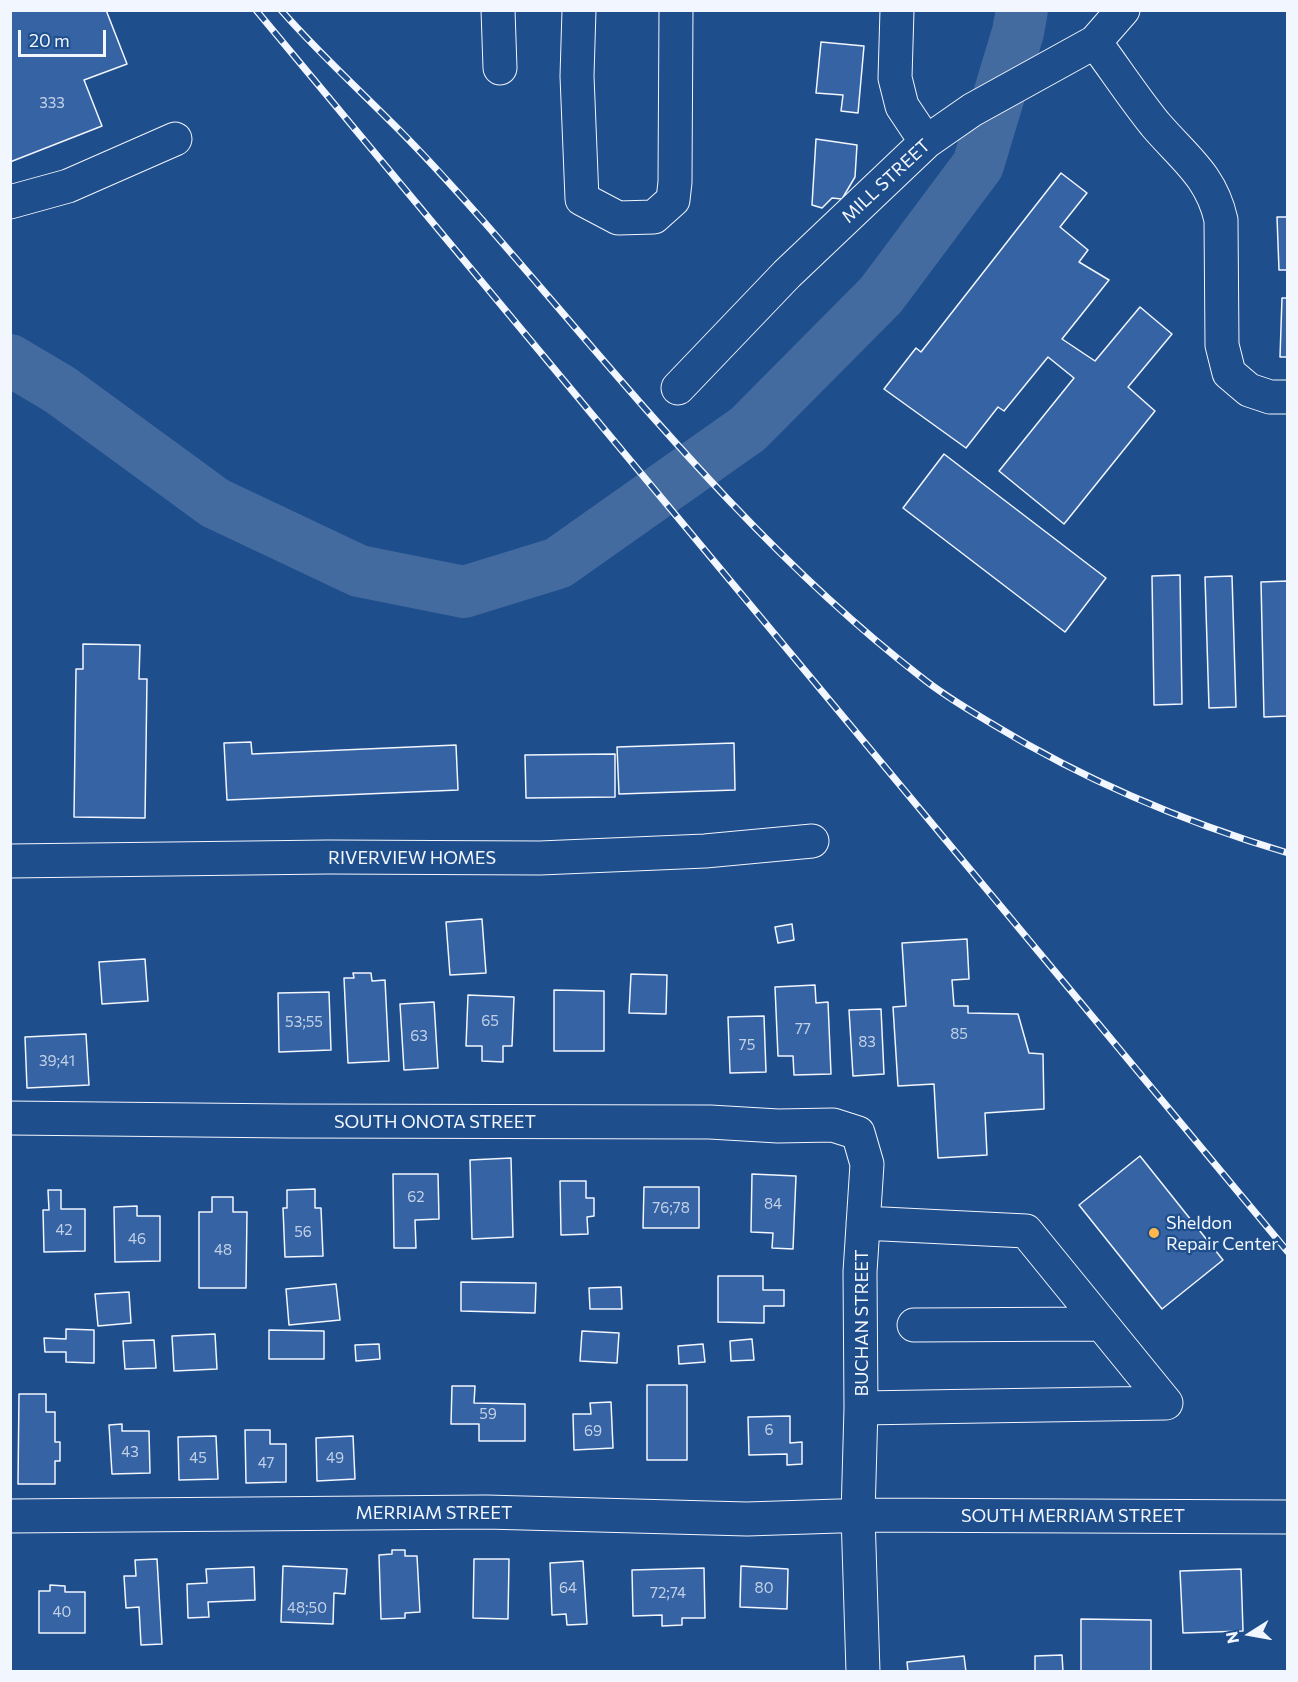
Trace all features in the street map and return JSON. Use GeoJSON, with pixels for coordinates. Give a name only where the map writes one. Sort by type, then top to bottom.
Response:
{"type":"FeatureCollection","features":[{"type":"Feature","properties":{"kind":"street"},"geometry":{"type":"LineString","coordinates":[[498,10],[500,68]]}},
{"type":"Feature","properties":{"kind":"street"},"geometry":{"type":"LineString","coordinates":[[579,10],[577,76],[582,199],[618,218],[654,217],[673,200],[676,10]]}},
{"type":"Feature","properties":{"kind":"street"},"geometry":{"type":"LineString","coordinates":[[897,10],[895,78],[902,106],[926,142]]}},
{"type":"Feature","properties":{"kind":"street","name":"MILL STREET"},"geometry":{"type":"LineString","coordinates":[[678,388],[787,274],[926,142],[972,110],[1095,42],[1123,10]]}},
{"type":"Feature","properties":{"kind":"street"},"geometry":{"type":"LineString","coordinates":[[1095,42],[1155,124],[1198,169],[1217,200],[1221,220],[1222,345],[1229,374],[1249,390],[1270,398],[1287,397]]}},
{"type":"Feature","properties":{"kind":"street"},"geometry":{"type":"LineString","coordinates":[[10,202],[68,186],[175,139]]}},
{"type":"Feature","properties":{"kind":"street","name":"RIVERVIEW HOMES"},"geometry":{"type":"LineString","coordinates":[[10,861],[328,857],[540,858],[705,851],[812,841]]}},
{"type":"Feature","properties":{"kind":"street","name":"SOUTH ONOTA STREET"},"geometry":{"type":"LineString","coordinates":[[10,1118],[289,1122],[710,1122],[778,1126],[833,1125],[858,1133]]}},
{"type":"Feature","properties":{"kind":"street","name":"BUCHAN STREET"},"geometry":{"type":"LineString","coordinates":[[858,1133],[867,1164],[860,1272],[861,1408],[858,1515],[863,1671]]}},
{"type":"Feature","properties":{"kind":"street"},"geometry":{"type":"LineString","coordinates":[[861,1408],[1166,1404],[1026,1231],[863,1223]]}},
{"type":"Feature","properties":{"kind":"street"},"geometry":{"type":"LineString","coordinates":[[914,1325],[1101,1324]]}},
{"type":"Feature","properties":{"kind":"street","name":"MERRIAM STREET"},"geometry":{"type":"LineString","coordinates":[[10,1516],[486,1512],[747,1519],[858,1515]]}},
{"type":"Feature","properties":{"kind":"street","name":"SOUTH MERRIAM STREET"},"geometry":{"type":"LineString","coordinates":[[858,1515],[1287,1517]]}},
{"type":"Feature","properties":{"kind":"building"},"geometry":{"type":"Polygon","coordinates":[[[10,10],[106,10],[127,64],[84,80],[102,126],[10,162],[10,10]]]}},
{"type":"Feature","properties":{"kind":"building"},"geometry":{"type":"Polygon","coordinates":[[[821,42],[864,46],[858,113],[841,111],[843,95],[816,93],[821,42]]]}},
{"type":"Feature","properties":{"kind":"building"},"geometry":{"type":"Polygon","coordinates":[[[816,139],[857,145],[855,177],[842,199],[832,198],[822,208],[812,205],[816,139]]]}},
{"type":"Feature","properties":{"kind":"building"},"geometry":{"type":"Polygon","coordinates":[[[1061,173],[1087,193],[1060,227],[1088,250],[1079,262],[1109,280],[1062,339],[1095,361],[1140,307],[1172,334],[1128,387],[1155,411],[1064,524],[999,471],[1074,378],[1048,357],[1004,411],[998,407],[966,448],[884,389],[916,348],[921,352],[1061,173]]]}},
{"type":"Feature","properties":{"kind":"building"},"geometry":{"type":"Polygon","coordinates":[[[1277,217],[1288,217],[1288,270],[1279,270],[1277,217]]]}},
{"type":"Feature","properties":{"kind":"building"},"geometry":{"type":"Polygon","coordinates":[[[1282,298],[1288,298],[1288,357],[1280,357],[1282,298]]]}},
{"type":"Feature","properties":{"kind":"building"},"geometry":{"type":"Polygon","coordinates":[[[944,454],[1106,578],[1065,632],[903,508],[944,454]]]}},
{"type":"Feature","properties":{"kind":"building"},"geometry":{"type":"Polygon","coordinates":[[[1180,575],[1182,704],[1154,705],[1152,576],[1180,575]]]}},
{"type":"Feature","properties":{"kind":"building"},"geometry":{"type":"Polygon","coordinates":[[[1232,576],[1236,707],[1209,708],[1205,577],[1232,576]]]}},
{"type":"Feature","properties":{"kind":"building"},"geometry":{"type":"Polygon","coordinates":[[[1288,581],[1288,716],[1264,717],[1261,582],[1288,581]]]}},
{"type":"Feature","properties":{"kind":"building"},"geometry":{"type":"Polygon","coordinates":[[[83,644],[140,645],[139,679],[147,679],[145,818],[74,817],[76,669],[83,669],[83,644]]]}},
{"type":"Feature","properties":{"kind":"building"},"geometry":{"type":"Polygon","coordinates":[[[251,742],[252,754],[456,745],[458,790],[227,800],[224,743],[251,742]]]}},
{"type":"Feature","properties":{"kind":"building"},"geometry":{"type":"Polygon","coordinates":[[[734,743],[735,790],[619,794],[617,747],[734,743]]]}},
{"type":"Feature","properties":{"kind":"building"},"geometry":{"type":"Polygon","coordinates":[[[615,754],[615,797],[526,798],[525,755],[615,754]]]}},
{"type":"Feature","properties":{"kind":"building"},"geometry":{"type":"Polygon","coordinates":[[[482,919],[486,973],[450,975],[446,922],[482,919]]]}},
{"type":"Feature","properties":{"kind":"building"},"geometry":{"type":"Polygon","coordinates":[[[792,924],[794,940],[778,943],[775,927],[792,924]]]}},
{"type":"Feature","properties":{"kind":"building"},"geometry":{"type":"Polygon","coordinates":[[[967,939],[969,979],[952,980],[954,1006],[968,1006],[968,1013],[1018,1014],[1029,1053],[1043,1054],[1044,1109],[985,1113],[987,1155],[938,1158],[934,1084],[898,1086],[893,1007],[906,1006],[902,943],[967,939]]]}},
{"type":"Feature","properties":{"kind":"building"},"geometry":{"type":"Polygon","coordinates":[[[145,959],[148,1001],[102,1004],[99,962],[145,959]]]}},
{"type":"Feature","properties":{"kind":"building"},"geometry":{"type":"Polygon","coordinates":[[[353,973],[371,973],[372,981],[385,980],[389,1061],[348,1063],[344,978],[354,978],[353,973]]]}},
{"type":"Feature","properties":{"kind":"building"},"geometry":{"type":"Polygon","coordinates":[[[631,974],[667,975],[666,1014],[629,1013],[631,974]]]}},
{"type":"Feature","properties":{"kind":"building"},"geometry":{"type":"Polygon","coordinates":[[[815,985],[816,1003],[828,1002],[831,1074],[794,1075],[793,1056],[778,1056],[775,987],[815,985]]]}},
{"type":"Feature","properties":{"kind":"building"},"geometry":{"type":"Polygon","coordinates":[[[554,990],[604,991],[604,1051],[554,1051],[554,990]]]}},
{"type":"Feature","properties":{"kind":"building"},"geometry":{"type":"Polygon","coordinates":[[[329,992],[331,1050],[279,1052],[278,993],[329,992]]]}},
{"type":"Feature","properties":{"kind":"building"},"geometry":{"type":"Polygon","coordinates":[[[468,995],[514,997],[512,1046],[503,1046],[503,1062],[482,1061],[482,1046],[466,1046],[468,995]]]}},
{"type":"Feature","properties":{"kind":"building"},"geometry":{"type":"Polygon","coordinates":[[[434,1002],[438,1068],[404,1070],[400,1004],[434,1002]]]}},
{"type":"Feature","properties":{"kind":"building"},"geometry":{"type":"Polygon","coordinates":[[[881,1009],[884,1074],[853,1076],[849,1010],[881,1009]]]}},
{"type":"Feature","properties":{"kind":"building"},"geometry":{"type":"Polygon","coordinates":[[[764,1016],[766,1072],[730,1073],[728,1017],[764,1016]]]}},
{"type":"Feature","properties":{"kind":"building"},"geometry":{"type":"Polygon","coordinates":[[[86,1034],[89,1085],[27,1088],[25,1037],[86,1034]]]}},
{"type":"Feature","properties":{"kind":"building"},"geometry":{"type":"Polygon","coordinates":[[[1140,1156],[1223,1260],[1162,1309],[1079,1205],[1140,1156]]]}},
{"type":"Feature","properties":{"kind":"building"},"geometry":{"type":"Polygon","coordinates":[[[511,1158],[513,1237],[472,1239],[470,1160],[511,1158]]]}},
{"type":"Feature","properties":{"kind":"building"},"geometry":{"type":"Polygon","coordinates":[[[393,1174],[438,1174],[439,1219],[415,1220],[416,1248],[394,1248],[393,1174]]]}},
{"type":"Feature","properties":{"kind":"building"},"geometry":{"type":"Polygon","coordinates":[[[752,1174],[796,1176],[793,1249],[772,1248],[773,1233],[751,1232],[752,1174]]]}},
{"type":"Feature","properties":{"kind":"building"},"geometry":{"type":"Polygon","coordinates":[[[560,1181],[586,1181],[586,1198],[594,1198],[594,1216],[587,1217],[588,1234],[561,1235],[560,1181]]]}},
{"type":"Feature","properties":{"kind":"building"},"geometry":{"type":"Polygon","coordinates":[[[644,1187],[699,1187],[699,1228],[643,1228],[644,1187]]]}},
{"type":"Feature","properties":{"kind":"building"},"geometry":{"type":"Polygon","coordinates":[[[315,1189],[315,1208],[321,1208],[323,1256],[285,1257],[283,1208],[287,1208],[287,1190],[315,1189]]]}},
{"type":"Feature","properties":{"kind":"building"},"geometry":{"type":"Polygon","coordinates":[[[48,1190],[61,1190],[61,1209],[85,1209],[85,1251],[44,1252],[43,1210],[49,1210],[48,1190]]]}},
{"type":"Feature","properties":{"kind":"building"},"geometry":{"type":"Polygon","coordinates":[[[212,1197],[233,1197],[233,1212],[247,1212],[246,1288],[199,1288],[199,1212],[212,1212],[212,1197]]]}},
{"type":"Feature","properties":{"kind":"building"},"geometry":{"type":"Polygon","coordinates":[[[137,1206],[137,1216],[160,1216],[160,1261],[115,1262],[114,1207],[137,1206]]]}},
{"type":"Feature","properties":{"kind":"building"},"geometry":{"type":"Polygon","coordinates":[[[718,1276],[763,1276],[763,1290],[784,1290],[784,1306],[764,1306],[764,1323],[718,1322],[718,1276]]]}},
{"type":"Feature","properties":{"kind":"building"},"geometry":{"type":"Polygon","coordinates":[[[461,1282],[536,1283],[535,1313],[461,1311],[461,1282]]]}},
{"type":"Feature","properties":{"kind":"building"},"geometry":{"type":"Polygon","coordinates":[[[336,1284],[340,1320],[289,1325],[286,1289],[336,1284]]]}},
{"type":"Feature","properties":{"kind":"building"},"geometry":{"type":"Polygon","coordinates":[[[621,1287],[622,1309],[590,1309],[589,1288],[621,1287]]]}},
{"type":"Feature","properties":{"kind":"building"},"geometry":{"type":"Polygon","coordinates":[[[129,1292],[131,1323],[98,1326],[95,1294],[129,1292]]]}},
{"type":"Feature","properties":{"kind":"building"},"geometry":{"type":"Polygon","coordinates":[[[66,1329],[94,1330],[94,1363],[66,1362],[66,1352],[45,1352],[44,1338],[66,1339],[66,1329]]]}},
{"type":"Feature","properties":{"kind":"building"},"geometry":{"type":"Polygon","coordinates":[[[269,1330],[324,1331],[324,1359],[269,1359],[269,1330]]]}},
{"type":"Feature","properties":{"kind":"building"},"geometry":{"type":"Polygon","coordinates":[[[582,1331],[619,1333],[617,1363],[580,1361],[582,1331]]]}},
{"type":"Feature","properties":{"kind":"building"},"geometry":{"type":"Polygon","coordinates":[[[215,1334],[217,1369],[174,1371],[172,1336],[215,1334]]]}},
{"type":"Feature","properties":{"kind":"building"},"geometry":{"type":"Polygon","coordinates":[[[752,1339],[754,1360],[731,1361],[730,1341],[752,1339]]]}},
{"type":"Feature","properties":{"kind":"building"},"geometry":{"type":"Polygon","coordinates":[[[154,1340],[156,1368],[125,1369],[123,1341],[154,1340]]]}},
{"type":"Feature","properties":{"kind":"building"},"geometry":{"type":"Polygon","coordinates":[[[379,1344],[380,1359],[356,1361],[355,1345],[379,1344]]]}},
{"type":"Feature","properties":{"kind":"building"},"geometry":{"type":"Polygon","coordinates":[[[703,1344],[705,1362],[679,1364],[678,1346],[703,1344]]]}},
{"type":"Feature","properties":{"kind":"building"},"geometry":{"type":"Polygon","coordinates":[[[647,1385],[687,1385],[687,1460],[647,1460],[647,1385]]]}},
{"type":"Feature","properties":{"kind":"building"},"geometry":{"type":"Polygon","coordinates":[[[452,1386],[475,1386],[474,1403],[525,1404],[525,1441],[479,1441],[479,1424],[451,1424],[452,1386]]]}},
{"type":"Feature","properties":{"kind":"building"},"geometry":{"type":"Polygon","coordinates":[[[19,1394],[46,1394],[46,1412],[55,1412],[55,1442],[60,1442],[60,1461],[55,1461],[55,1484],[18,1484],[19,1394]]]}},
{"type":"Feature","properties":{"kind":"building"},"geometry":{"type":"Polygon","coordinates":[[[611,1402],[613,1448],[574,1450],[573,1414],[591,1414],[590,1403],[611,1402]]]}},
{"type":"Feature","properties":{"kind":"building"},"geometry":{"type":"Polygon","coordinates":[[[790,1416],[790,1443],[802,1442],[802,1464],[787,1465],[787,1454],[749,1455],[748,1417],[790,1416]]]}},
{"type":"Feature","properties":{"kind":"building"},"geometry":{"type":"Polygon","coordinates":[[[122,1424],[122,1431],[149,1431],[150,1473],[112,1474],[109,1425],[122,1424]]]}},
{"type":"Feature","properties":{"kind":"building"},"geometry":{"type":"Polygon","coordinates":[[[245,1430],[270,1430],[270,1444],[286,1444],[286,1482],[246,1483],[245,1430]]]}},
{"type":"Feature","properties":{"kind":"building"},"geometry":{"type":"Polygon","coordinates":[[[216,1436],[218,1479],[179,1480],[178,1437],[216,1436]]]}},
{"type":"Feature","properties":{"kind":"building"},"geometry":{"type":"Polygon","coordinates":[[[353,1436],[355,1479],[317,1481],[316,1438],[353,1436]]]}},
{"type":"Feature","properties":{"kind":"building"},"geometry":{"type":"Polygon","coordinates":[[[392,1550],[405,1550],[405,1556],[417,1556],[420,1612],[405,1613],[405,1618],[381,1619],[379,1555],[392,1554],[392,1550]]]}},
{"type":"Feature","properties":{"kind":"building"},"geometry":{"type":"Polygon","coordinates":[[[157,1559],[162,1644],[141,1645],[139,1607],[126,1608],[124,1576],[136,1576],[135,1560],[157,1559]]]}},
{"type":"Feature","properties":{"kind":"building"},"geometry":{"type":"Polygon","coordinates":[[[474,1559],[509,1559],[508,1619],[473,1618],[474,1559]]]}},
{"type":"Feature","properties":{"kind":"building"},"geometry":{"type":"Polygon","coordinates":[[[583,1561],[587,1624],[567,1625],[566,1614],[552,1615],[550,1563],[583,1561]]]}},
{"type":"Feature","properties":{"kind":"building"},"geometry":{"type":"Polygon","coordinates":[[[283,1566],[347,1569],[345,1594],[334,1593],[333,1624],[281,1622],[283,1566]]]}},
{"type":"Feature","properties":{"kind":"building"},"geometry":{"type":"Polygon","coordinates":[[[741,1566],[788,1569],[787,1609],[740,1607],[741,1566]]]}},
{"type":"Feature","properties":{"kind":"building"},"geometry":{"type":"Polygon","coordinates":[[[254,1567],[255,1600],[208,1602],[209,1617],[188,1618],[187,1584],[207,1583],[206,1569],[254,1567]]]}},
{"type":"Feature","properties":{"kind":"building"},"geometry":{"type":"Polygon","coordinates":[[[704,1568],[705,1618],[682,1618],[682,1625],[662,1626],[662,1615],[633,1616],[632,1570],[704,1568]]]}},
{"type":"Feature","properties":{"kind":"building"},"geometry":{"type":"Polygon","coordinates":[[[1241,1569],[1243,1631],[1183,1633],[1180,1571],[1241,1569]]]}},
{"type":"Feature","properties":{"kind":"building"},"geometry":{"type":"Polygon","coordinates":[[[50,1585],[65,1586],[65,1592],[85,1592],[85,1633],[39,1633],[39,1591],[50,1591],[50,1585]]]}},
{"type":"Feature","properties":{"kind":"building"},"geometry":{"type":"Polygon","coordinates":[[[1081,1619],[1151,1620],[1151,1672],[1081,1672],[1081,1619]]]}},
{"type":"Feature","properties":{"kind":"building"},"geometry":{"type":"Polygon","coordinates":[[[1062,1655],[1063,1672],[1035,1672],[1035,1656],[1062,1655]]]}},
{"type":"Feature","properties":{"kind":"building"},"geometry":{"type":"Polygon","coordinates":[[[964,1656],[966,1672],[908,1672],[907,1662],[964,1656]]]}},
{"type":"Feature","properties":{"kind":"waterway"},"geometry":{"type":"LineString","coordinates":[[10,360],[59,389],[215,503],[359,571],[464,592],[558,563],[748,429],[881,295],[978,165],[1018,32],[1022,10]]}},
{"type":"Feature","properties":{"kind":"railway"},"geometry":{"type":"LineString","coordinates":[[256,10],[1288,1252]]}},
{"type":"Feature","properties":{"kind":"railway"},"geometry":{"type":"LineString","coordinates":[[281,10],[450,184],[692,461],[802,574],[860,627],[947,696],[1064,764],[1174,814],[1288,853]]}},
{"type":"Feature","properties":{"kind":"place","name":"Sheldon Repair Center"},"geometry":{"type":"Point","coordinates":[1154,1233]}}]}
